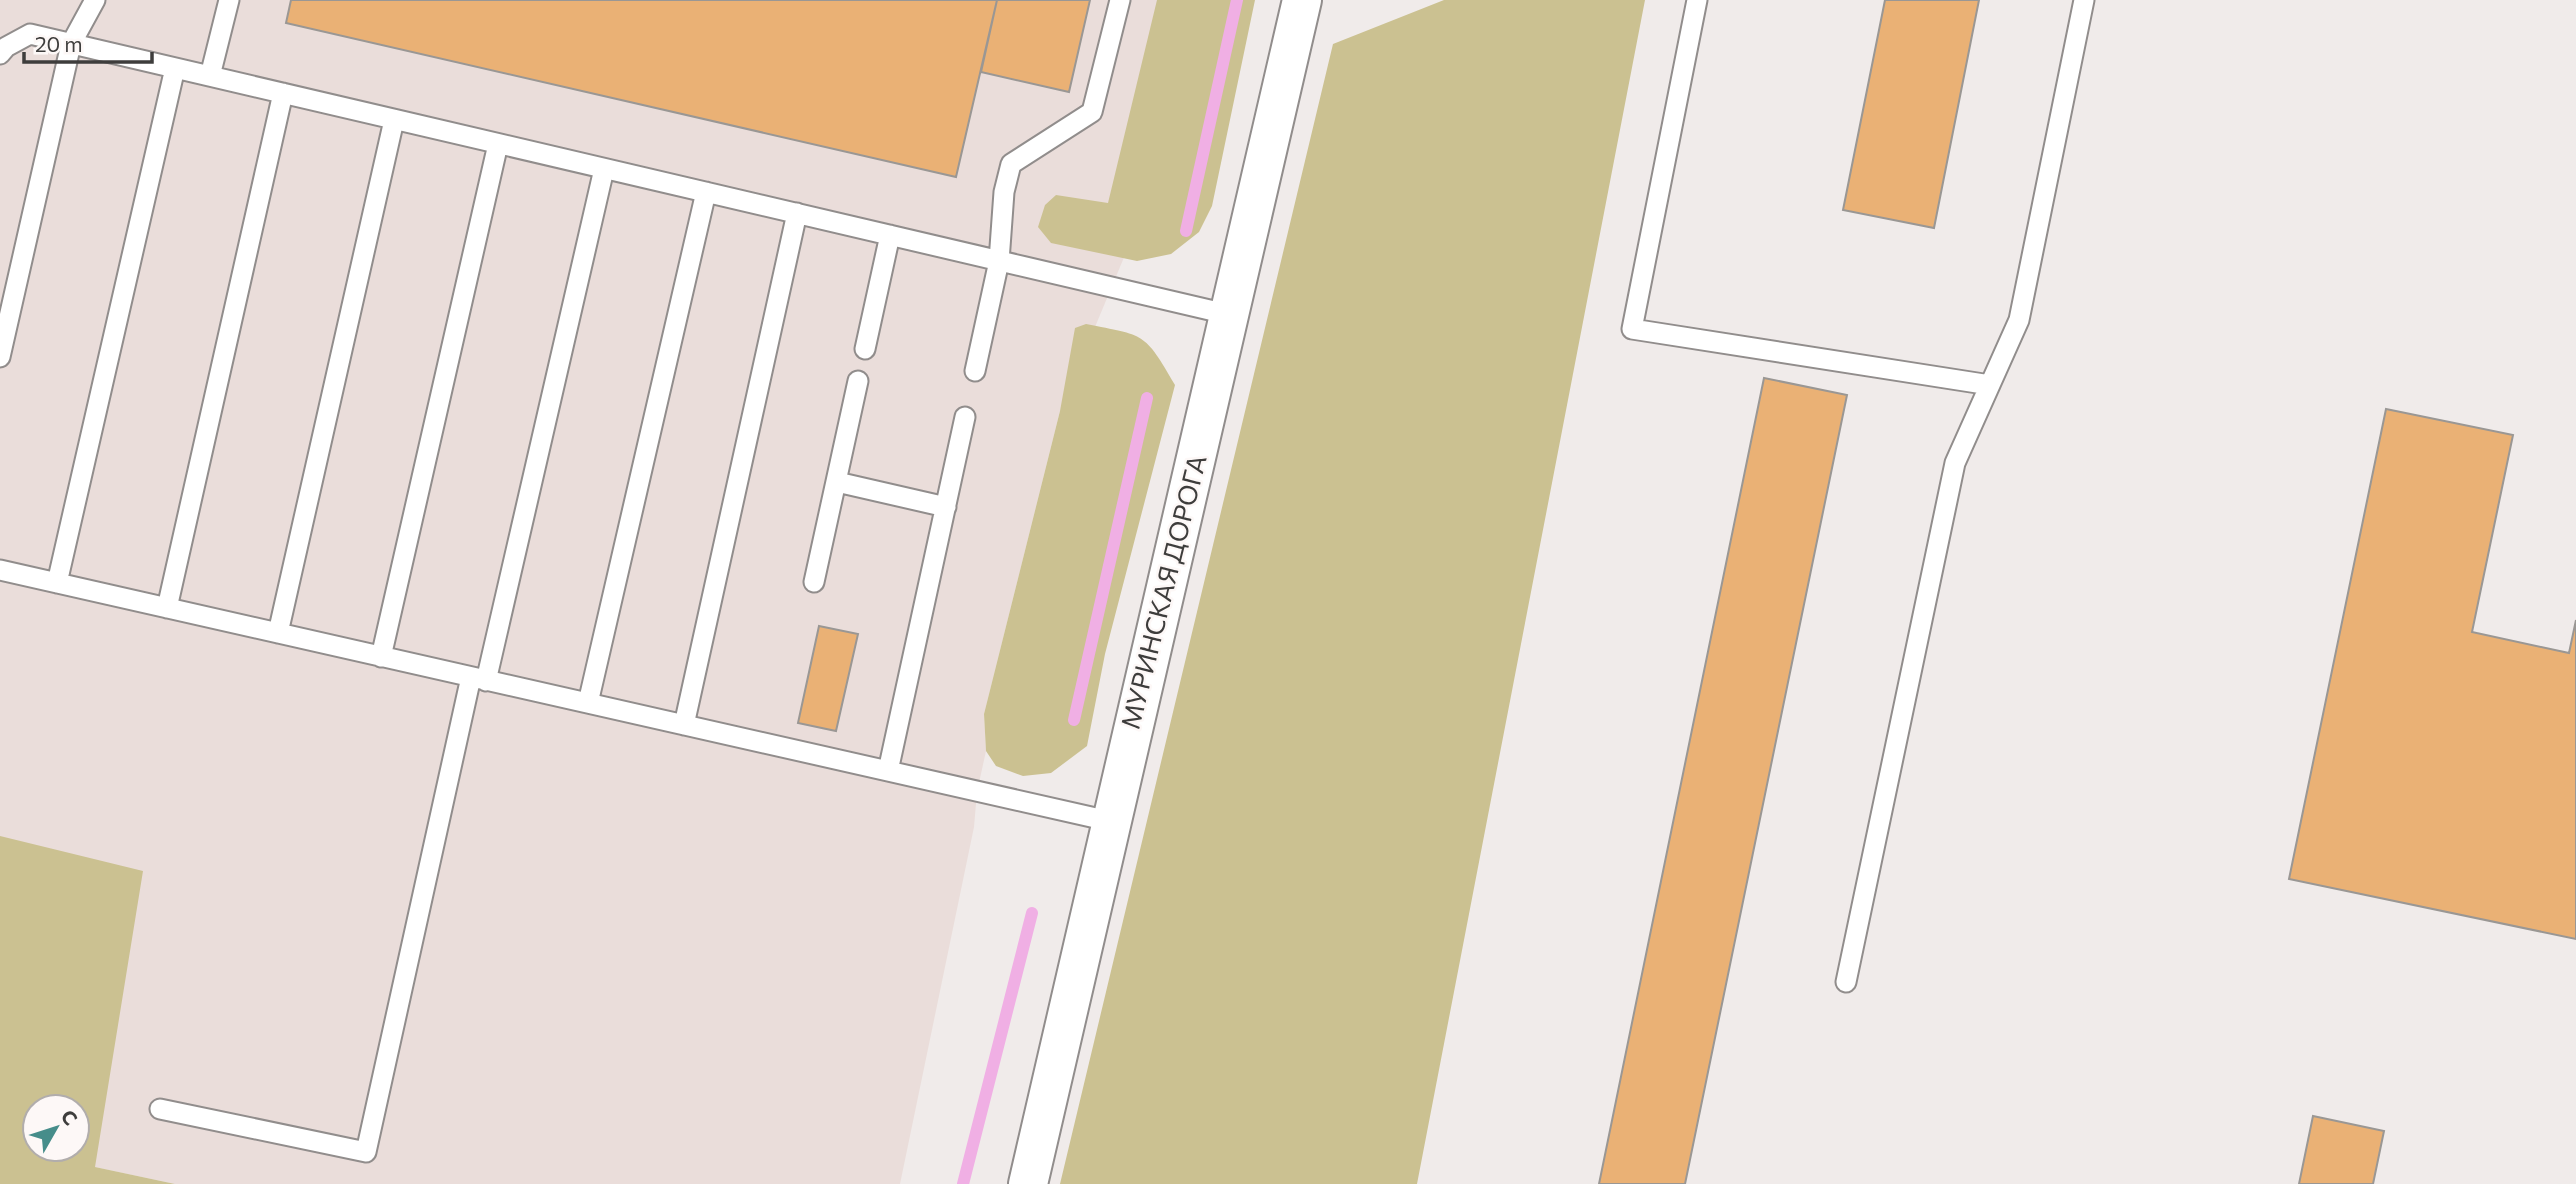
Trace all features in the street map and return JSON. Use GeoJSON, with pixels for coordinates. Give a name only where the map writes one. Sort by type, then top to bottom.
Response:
{"type":"FeatureCollection","features":[{"type":"Feature","properties":{"kind":"street","name":"МУРИНСКАЯ ДОРОГА"},"geometry":{"type":"LineString","coordinates":[[1028,1184],[1109,821],[1231,315],[1302,0]]}},
{"type":"Feature","properties":{"kind":"lane"},"geometry":{"type":"LineString","coordinates":[[0,357],[71,44],[95,0]]}},
{"type":"Feature","properties":{"kind":"lane"},"geometry":{"type":"LineString","coordinates":[[210,76],[229,0]]}},
{"type":"Feature","properties":{"kind":"lane"},"geometry":{"type":"LineString","coordinates":[[975,371],[999,261],[1004,192],[1011,164],[1092,112],[1120,0]]}},
{"type":"Feature","properties":{"kind":"lane"},"geometry":{"type":"LineString","coordinates":[[1697,0],[1632,329],[1990,384]]}},
{"type":"Feature","properties":{"kind":"lane"},"geometry":{"type":"LineString","coordinates":[[1846,982],[1955,463],[2019,320],[2084,0]]}},
{"type":"Feature","properties":{"kind":"lane"},"geometry":{"type":"LineString","coordinates":[[2,45],[30,34],[1231,315]]}},
{"type":"Feature","properties":{"kind":"lane"},"geometry":{"type":"LineString","coordinates":[[57,583],[175,68]]}},
{"type":"Feature","properties":{"kind":"lane"},"geometry":{"type":"LineString","coordinates":[[167,608],[283,93]]}},
{"type":"Feature","properties":{"kind":"lane"},"geometry":{"type":"LineString","coordinates":[[278,633],[394,120]]}},
{"type":"Feature","properties":{"kind":"lane"},"geometry":{"type":"LineString","coordinates":[[381,657],[498,144]]}},
{"type":"Feature","properties":{"kind":"lane"},"geometry":{"type":"LineString","coordinates":[[160,1109],[366,1152],[604,169]]}},
{"type":"Feature","properties":{"kind":"lane"},"geometry":{"type":"LineString","coordinates":[[587,703],[706,192]]}},
{"type":"Feature","properties":{"kind":"lane"},"geometry":{"type":"LineString","coordinates":[[684,725],[797,214]]}},
{"type":"Feature","properties":{"kind":"lane"},"geometry":{"type":"LineString","coordinates":[[865,349],[890,235]]}},
{"type":"Feature","properties":{"kind":"lane"},"geometry":{"type":"LineString","coordinates":[[814,582],[858,382]]}},
{"type":"Feature","properties":{"kind":"lane"},"geometry":{"type":"LineString","coordinates":[[888,771],[965,417]]}},
{"type":"Feature","properties":{"kind":"lane"},"geometry":{"type":"LineString","coordinates":[[836,482],[946,507]]}},
{"type":"Feature","properties":{"kind":"lane"},"geometry":{"type":"LineString","coordinates":[[0,570],[1109,821]]}},
{"type":"Feature","properties":{"kind":"shaded area"},"geometry":{"type":"Polygon","coordinates":[[[0,0],[1182,0],[1130,243],[1060,411],[984,714],[986,751],[977,792],[974,827],[900,1184],[175,1184],[76,1163],[91,1163],[91,1093],[21,1093],[21,1151],[0,1147],[0,0]]]}},
{"type":"Feature","properties":{"kind":"shaded area"},"geometry":{"type":"Polygon","coordinates":[[[1157,0],[1255,0],[1212,206],[1199,232],[1171,254],[1137,261],[1051,243],[1038,227],[1045,205],[1056,195],[1108,203],[1157,0]]]}},
{"type":"Feature","properties":{"kind":"shaded area"},"geometry":{"type":"Polygon","coordinates":[[[1444,0],[1645,0],[1417,1184],[1060,1184],[1333,44],[1444,0]]]}},
{"type":"Feature","properties":{"kind":"shaded area"},"geometry":{"type":"Polygon","coordinates":[[[1086,324],[1132,334],[1141,339],[1156,354],[1175,385],[1105,654],[1087,746],[1051,773],[1023,776],[996,766],[986,751],[984,714],[1060,411],[1075,328],[1086,324]]]}},
{"type":"Feature","properties":{"kind":"shaded area"},"geometry":{"type":"Polygon","coordinates":[[[0,836],[143,871],[95,1167],[175,1184],[0,1184],[0,836]]]}},
{"type":"Feature","properties":{"kind":"building"},"geometry":{"type":"Polygon","coordinates":[[[291,0],[997,0],[956,177],[286,23],[291,0]]]}},
{"type":"Feature","properties":{"kind":"building"},"geometry":{"type":"Polygon","coordinates":[[[997,0],[1090,0],[1069,92],[981,72],[997,0]]]}},
{"type":"Feature","properties":{"kind":"building"},"geometry":{"type":"Polygon","coordinates":[[[1885,0],[1979,0],[1934,228],[1843,210],[1885,0]]]}},
{"type":"Feature","properties":{"kind":"building"},"geometry":{"type":"Polygon","coordinates":[[[1764,378],[1847,395],[1685,1184],[1599,1184],[1764,378]]]}},
{"type":"Feature","properties":{"kind":"building"},"geometry":{"type":"Polygon","coordinates":[[[2386,409],[2513,435],[2472,632],[2569,653],[2576,620],[2576,939],[2289,879],[2386,409]]]}},
{"type":"Feature","properties":{"kind":"building"},"geometry":{"type":"Polygon","coordinates":[[[819,626],[858,634],[836,731],[798,723],[819,626]]]}},
{"type":"Feature","properties":{"kind":"building"},"geometry":{"type":"Polygon","coordinates":[[[2313,1116],[2384,1131],[2373,1184],[2299,1184],[2313,1116]]]}},
{"type":"Feature","properties":{"kind":"waterway"},"geometry":{"type":"LineString","coordinates":[[1186,231],[1237,0]]}},
{"type":"Feature","properties":{"kind":"waterway"},"geometry":{"type":"LineString","coordinates":[[1074,720],[1147,398]]}},
{"type":"Feature","properties":{"kind":"waterway"},"geometry":{"type":"LineString","coordinates":[[963,1184],[1032,913]]}}]}
